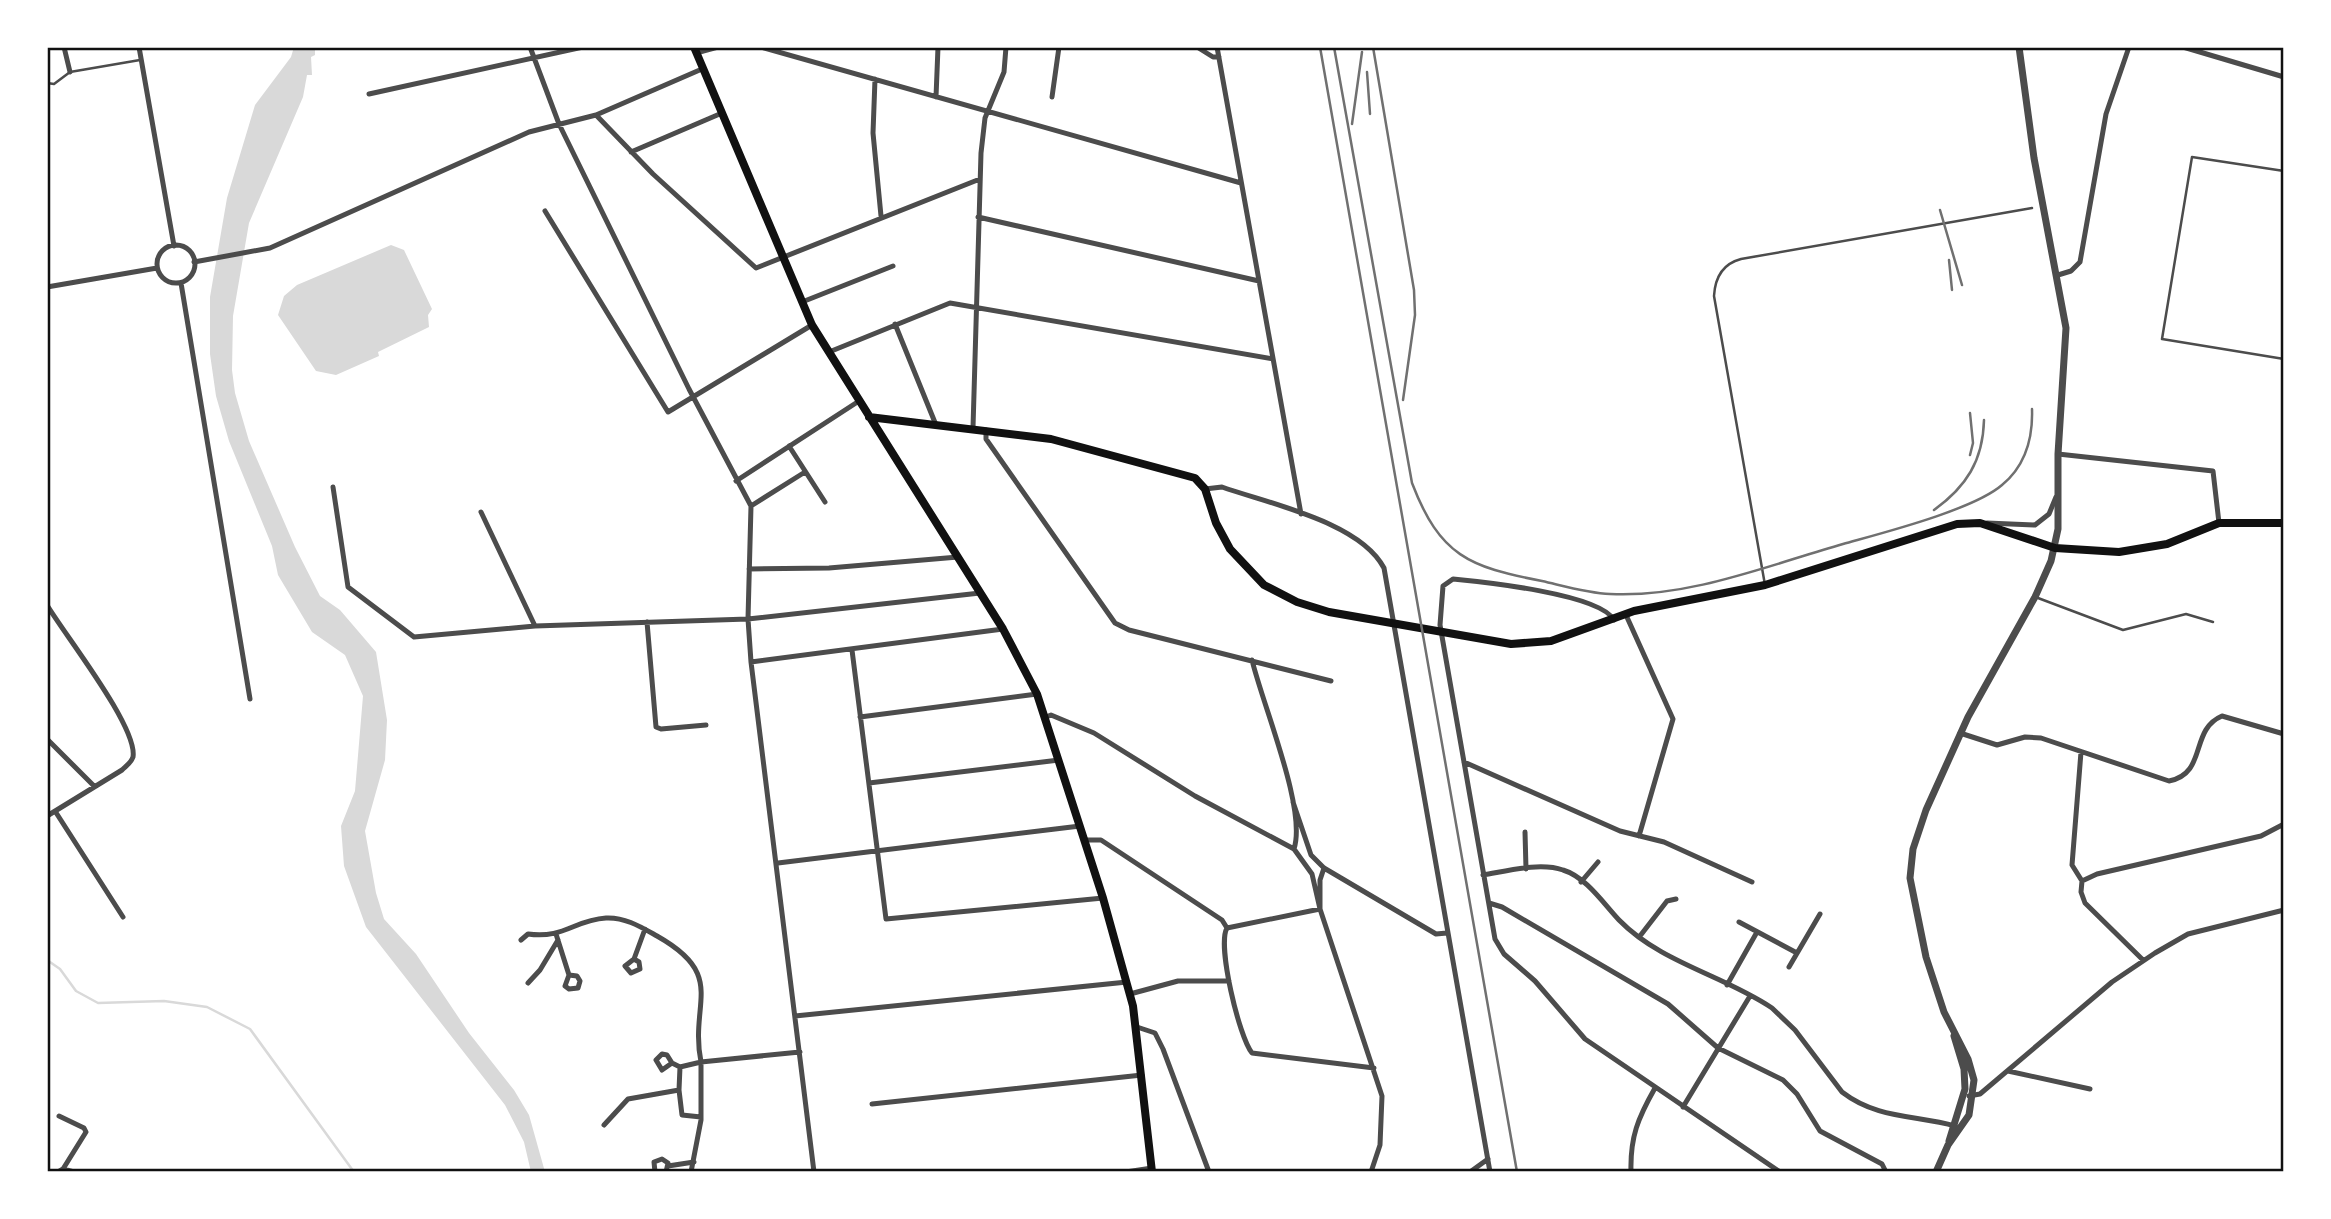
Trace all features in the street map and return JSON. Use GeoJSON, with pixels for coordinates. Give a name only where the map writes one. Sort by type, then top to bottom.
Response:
{"type":"FeatureCollection","features":[{"type":"Feature","properties":{"kind":"main road"},"geometry":{"type":"LineString","coordinates":[[695,50],[812,325],[1003,629],[1046,716],[1127,982],[1137,1027],[1152,1170]]}},
{"type":"Feature","properties":{"kind":"main road"},"geometry":{"type":"LineString","coordinates":[[869,417],[1051,439],[1126,457],[1195,478],[1205,489],[1216,523],[1230,550],[1264,585],[1297,602],[1370,620],[1511,643],[1538,643],[1573,635],[1626,615],[1765,584],[1940,527],[1980,523],[2055,548],[2119,552],[2148,549],[2219,523],[2284,523]]}},
{"type":"Feature","properties":{"kind":"street"},"geometry":{"type":"LineString","coordinates":[[64,47],[70,72]]}},
{"type":"Feature","properties":{"kind":"street"},"geometry":{"type":"LineString","coordinates":[[139,47],[174,246]]}},
{"type":"Feature","properties":{"kind":"street"},"geometry":{"type":"LineString","coordinates":[[530,47],[558,124],[692,397],[751,506],[748,619],[751,662],[778,863],[814,1172]]}},
{"type":"Feature","properties":{"kind":"street"},"geometry":{"type":"LineString","coordinates":[[369,94],[583,47]]}},
{"type":"Feature","properties":{"kind":"street"},"geometry":{"type":"LineString","coordinates":[[695,50],[718,47]]}},
{"type":"Feature","properties":{"kind":"street"},"geometry":{"type":"LineString","coordinates":[[761,47],[1241,183]]}},
{"type":"Feature","properties":{"kind":"street"},"geometry":{"type":"LineString","coordinates":[[936,97],[938,47]]}},
{"type":"Feature","properties":{"kind":"street"},"geometry":{"type":"LineString","coordinates":[[973,428],[980,178],[988,111],[1004,72],[1006,47]]}},
{"type":"Feature","properties":{"kind":"street"},"geometry":{"type":"LineString","coordinates":[[1052,97],[1059,47]]}},
{"type":"Feature","properties":{"kind":"street"},"geometry":{"type":"LineString","coordinates":[[1197,47],[1213,57],[1219,57]]}},
{"type":"Feature","properties":{"kind":"street"},"geometry":{"type":"LineString","coordinates":[[1217,47],[1301,514]]}},
{"type":"Feature","properties":{"kind":"street"},"geometry":{"type":"LineString","coordinates":[[1936,1172],[1956,1129],[1964,1095],[1964,1069],[1926,957],[1910,878],[1919,830],[1960,733],[2035,597],[2055,548],[2058,454],[2067,348],[2058,275],[2034,158],[2019,47]]}},
{"type":"Feature","properties":{"kind":"street"},"geometry":{"type":"LineString","coordinates":[[2058,275],[2071,271],[2080,262],[2106,114],[2129,47]]}},
{"type":"Feature","properties":{"kind":"street"},"geometry":{"type":"LineString","coordinates":[[2183,47],[2284,77]]}},
{"type":"Feature","properties":{"kind":"street"},"geometry":{"type":"LineString","coordinates":[[194,262],[270,248],[530,132],[596,115],[702,69]]}},
{"type":"Feature","properties":{"kind":"street"},"geometry":{"type":"LineString","coordinates":[[875,79],[873,133],[881,216]]}},
{"type":"Feature","properties":{"kind":"street"},"geometry":{"type":"LineString","coordinates":[[631,152],[722,113]]}},
{"type":"Feature","properties":{"kind":"street"},"geometry":{"type":"LineString","coordinates":[[596,115],[631,152],[756,268],[980,178]]}},
{"type":"Feature","properties":{"kind":"street"},"geometry":{"type":"LineString","coordinates":[[545,211],[668,412],[812,325]]}},
{"type":"Feature","properties":{"kind":"street"},"geometry":{"type":"LineString","coordinates":[[978,217],[1259,281]]}},
{"type":"Feature","properties":{"kind":"street"},"geometry":{"type":"LineString","coordinates":[[174,246],[190,252],[194,262],[191,276],[181,283],[163,279],[157,268],[159,256],[174,246]]}},
{"type":"Feature","properties":{"kind":"street"},"geometry":{"type":"LineString","coordinates":[[803,302],[893,266]]}},
{"type":"Feature","properties":{"kind":"street"},"geometry":{"type":"LineString","coordinates":[[47,287],[157,268]]}},
{"type":"Feature","properties":{"kind":"street"},"geometry":{"type":"LineString","coordinates":[[181,283],[250,699]]}},
{"type":"Feature","properties":{"kind":"street"},"geometry":{"type":"LineString","coordinates":[[829,352],[944,304],[975,307],[1273,359]]}},
{"type":"Feature","properties":{"kind":"street"},"geometry":{"type":"LineString","coordinates":[[895,324],[936,425]]}},
{"type":"Feature","properties":{"kind":"street"},"geometry":{"type":"LineString","coordinates":[[736,481],[859,401]]}},
{"type":"Feature","properties":{"kind":"street"},"geometry":{"type":"LineString","coordinates":[[986,430],[986,439],[1115,623],[1331,681]]}},
{"type":"Feature","properties":{"kind":"street"},"geometry":{"type":"LineString","coordinates":[[789,446],[825,502]]}},
{"type":"Feature","properties":{"kind":"street"},"geometry":{"type":"LineString","coordinates":[[2058,454],[2213,471],[2219,523]]}},
{"type":"Feature","properties":{"kind":"street"},"geometry":{"type":"LineString","coordinates":[[751,506],[805,472]]}},
{"type":"Feature","properties":{"kind":"street"},"geometry":{"type":"LineString","coordinates":[[333,487],[348,587],[414,637],[535,626],[748,619],[980,593]]}},
{"type":"Feature","properties":{"kind":"street"},"geometry":{"type":"LineString","coordinates":[[1205,489],[1222,488],[1301,514],[1362,541],[1377,554],[1384,568],[1490,1172]]}},
{"type":"Feature","properties":{"kind":"street"},"geometry":{"type":"LineString","coordinates":[[1980,523],[2035,525],[2049,514],[2057,494]]}},
{"type":"Feature","properties":{"kind":"street"},"geometry":{"type":"LineString","coordinates":[[481,512],[535,626]]}},
{"type":"Feature","properties":{"kind":"street"},"geometry":{"type":"LineString","coordinates":[[750,569],[829,568],[958,557]]}},
{"type":"Feature","properties":{"kind":"street"},"geometry":{"type":"LineString","coordinates":[[1614,620],[1610,612],[1591,603],[1490,582],[1453,579],[1447,582],[1440,602],[1440,625],[1495,939],[1504,954],[1541,988],[1585,1039],[1780,1172]]}},
{"type":"Feature","properties":{"kind":"street"},"geometry":{"type":"LineString","coordinates":[[47,605],[117,713],[131,745],[131,762],[47,816]]}},
{"type":"Feature","properties":{"kind":"street"},"geometry":{"type":"LineString","coordinates":[[1626,615],[1673,715],[1639,835]]}},
{"type":"Feature","properties":{"kind":"street"},"geometry":{"type":"LineString","coordinates":[[647,622],[656,727],[706,726]]}},
{"type":"Feature","properties":{"kind":"street"},"geometry":{"type":"LineString","coordinates":[[751,662],[1003,629]]}},
{"type":"Feature","properties":{"kind":"street"},"geometry":{"type":"LineString","coordinates":[[852,650],[886,919],[1103,898]]}},
{"type":"Feature","properties":{"kind":"street"},"geometry":{"type":"LineString","coordinates":[[1252,660],[1308,848],[1324,869],[1436,934],[1447,933]]}},
{"type":"Feature","properties":{"kind":"street"},"geometry":{"type":"LineString","coordinates":[[860,717],[1037,694]]}},
{"type":"Feature","properties":{"kind":"street"},"geometry":{"type":"LineString","coordinates":[[1046,716],[1051,715],[1094,733],[1195,796],[1294,849],[1301,852],[1308,848]]}},
{"type":"Feature","properties":{"kind":"street"},"geometry":{"type":"LineString","coordinates":[[1960,733],[1997,745],[2034,736],[2169,781],[2190,772],[2206,727],[2222,716],[2284,734]]}},
{"type":"Feature","properties":{"kind":"street"},"geometry":{"type":"LineString","coordinates":[[47,739],[97,785]]}},
{"type":"Feature","properties":{"kind":"street"},"geometry":{"type":"LineString","coordinates":[[2081,752],[2072,858],[2075,873],[2082,881],[2081,892],[2085,903],[2143,960]]}},
{"type":"Feature","properties":{"kind":"street"},"geometry":{"type":"LineString","coordinates":[[869,783],[1059,760]]}},
{"type":"Feature","properties":{"kind":"street"},"geometry":{"type":"LineString","coordinates":[[1464,762],[1620,831],[1664,842],[1752,882]]}},
{"type":"Feature","properties":{"kind":"street"},"geometry":{"type":"LineString","coordinates":[[1293,802],[1298,831],[1294,849],[1310,871],[1320,909],[1374,1068],[1383,1111],[1380,1145],[1371,1172]]}},
{"type":"Feature","properties":{"kind":"street"},"geometry":{"type":"LineString","coordinates":[[55,811],[85,864],[124,918]]}},
{"type":"Feature","properties":{"kind":"street"},"geometry":{"type":"LineString","coordinates":[[2082,881],[2097,874],[2262,836],[2284,824]]}},
{"type":"Feature","properties":{"kind":"street"},"geometry":{"type":"LineString","coordinates":[[778,863],[1080,826]]}},
{"type":"Feature","properties":{"kind":"street"},"geometry":{"type":"LineString","coordinates":[[1525,832],[1526,869]]}},
{"type":"Feature","properties":{"kind":"street"},"geometry":{"type":"LineString","coordinates":[[1084,841],[1101,839],[1222,920],[1227,928]]}},
{"type":"Feature","properties":{"kind":"street"},"geometry":{"type":"LineString","coordinates":[[1581,882],[1598,862]]}},
{"type":"Feature","properties":{"kind":"street"},"geometry":{"type":"LineString","coordinates":[[1483,875],[1556,868],[1581,882],[1640,936],[1683,963],[1772,1007],[1787,1021],[1842,1092],[1851,1099],[1886,1115],[1956,1129]]}},
{"type":"Feature","properties":{"kind":"street"},"geometry":{"type":"LineString","coordinates":[[1310,871],[1324,869]]}},
{"type":"Feature","properties":{"kind":"street"},"geometry":{"type":"LineString","coordinates":[[1320,909],[1320,880],[1324,869]]}},
{"type":"Feature","properties":{"kind":"street"},"geometry":{"type":"LineString","coordinates":[[1640,936],[1667,901],[1676,899]]}},
{"type":"Feature","properties":{"kind":"street"},"geometry":{"type":"LineString","coordinates":[[1489,903],[1502,907],[1668,1004],[1718,1048],[1783,1080],[1797,1094],[1814,1126],[1882,1164],[1886,1172]]}},
{"type":"Feature","properties":{"kind":"street"},"geometry":{"type":"LineString","coordinates":[[1227,928],[1320,909]]}},
{"type":"Feature","properties":{"kind":"street"},"geometry":{"type":"LineString","coordinates":[[1964,1095],[1973,1096],[2008,1071],[2046,1036],[2143,960],[2188,934],[2284,909]]}},
{"type":"Feature","properties":{"kind":"street"},"geometry":{"type":"LineString","coordinates":[[1789,967],[1820,914]]}},
{"type":"Feature","properties":{"kind":"street"},"geometry":{"type":"LineString","coordinates":[[528,982],[540,970],[557,937],[579,924],[608,918],[621,919],[645,929],[686,955],[701,978],[701,1117],[691,1172]]}},
{"type":"Feature","properties":{"kind":"street"},"geometry":{"type":"LineString","coordinates":[[1739,922],[1797,953]]}},
{"type":"Feature","properties":{"kind":"street"},"geometry":{"type":"LineString","coordinates":[[1227,928],[1222,941],[1229,981],[1252,1053],[1374,1068]]}},
{"type":"Feature","properties":{"kind":"street"},"geometry":{"type":"LineString","coordinates":[[634,959],[645,929]]}},
{"type":"Feature","properties":{"kind":"street"},"geometry":{"type":"LineString","coordinates":[[1727,985],[1757,932]]}},
{"type":"Feature","properties":{"kind":"street"},"geometry":{"type":"LineString","coordinates":[[521,940],[528,934],[557,937]]}},
{"type":"Feature","properties":{"kind":"street"},"geometry":{"type":"LineString","coordinates":[[557,937],[569,975]]}},
{"type":"Feature","properties":{"kind":"street"},"geometry":{"type":"LineString","coordinates":[[1130,995],[1178,981],[1229,981]]}},
{"type":"Feature","properties":{"kind":"street"},"geometry":{"type":"LineString","coordinates":[[795,1016],[1127,982]]}},
{"type":"Feature","properties":{"kind":"street"},"geometry":{"type":"LineString","coordinates":[[1683,1107],[1750,996]]}},
{"type":"Feature","properties":{"kind":"street"},"geometry":{"type":"LineString","coordinates":[[1137,1027],[1155,1033],[1209,1172]]}},
{"type":"Feature","properties":{"kind":"street"},"geometry":{"type":"LineString","coordinates":[[1954,1035],[1973,1070],[1973,1096],[1969,1115],[1956,1129]]}},
{"type":"Feature","properties":{"kind":"street"},"geometry":{"type":"LineString","coordinates":[[672,1063],[680,1067],[701,1062],[800,1052]]}},
{"type":"Feature","properties":{"kind":"street"},"geometry":{"type":"LineString","coordinates":[[680,1067],[682,1115],[701,1117]]}},
{"type":"Feature","properties":{"kind":"street"},"geometry":{"type":"LineString","coordinates":[[2008,1071],[2090,1089]]}},
{"type":"Feature","properties":{"kind":"street"},"geometry":{"type":"LineString","coordinates":[[872,1104],[1142,1075]]}},
{"type":"Feature","properties":{"kind":"street"},"geometry":{"type":"LineString","coordinates":[[1631,1172],[1632,1133],[1655,1088]]}},
{"type":"Feature","properties":{"kind":"street"},"geometry":{"type":"LineString","coordinates":[[604,1125],[628,1099],[679,1090]]}},
{"type":"Feature","properties":{"kind":"street"},"geometry":{"type":"LineString","coordinates":[[59,1116],[84,1128],[86,1132],[61,1170],[74,1172]]}},
{"type":"Feature","properties":{"kind":"street"},"geometry":{"type":"LineString","coordinates":[[1470,1172],[1488,1159]]}},
{"type":"Feature","properties":{"kind":"street"},"geometry":{"type":"LineString","coordinates":[[655,1172],[653,1165],[657,1160],[665,1160],[667,1169],[694,1162]]}},
{"type":"Feature","properties":{"kind":"street"},"geometry":{"type":"LineString","coordinates":[[1126,1172],[1152,1170]]}},
{"type":"Feature","properties":{"kind":"lane"},"geometry":{"type":"LineString","coordinates":[[47,83],[54,84],[70,72],[141,59]]}},
{"type":"Feature","properties":{"kind":"lane"},"geometry":{"type":"LineString","coordinates":[[2284,171],[2192,157],[2162,339],[2284,359]]}},
{"type":"Feature","properties":{"kind":"lane"},"geometry":{"type":"LineString","coordinates":[[1765,584],[1714,296],[1715,281],[1722,271],[1732,261],[1741,259],[2032,208]]}},
{"type":"Feature","properties":{"kind":"lane"},"geometry":{"type":"LineString","coordinates":[[2035,597],[2123,631],[2186,614],[2213,622]]}},
{"type":"Feature","properties":{"kind":"shaded area"},"geometry":{"type":"Polygon","coordinates":[[[294,47],[315,47],[315,55],[311,57],[312,75],[307,75],[303,97],[249,223],[233,316],[232,370],[235,393],[249,441],[295,547],[320,596],[340,610],[376,652],[387,720],[385,760],[365,831],[376,893],[384,919],[416,954],[469,1033],[514,1090],[529,1115],[545,1172],[531,1172],[524,1142],[505,1105],[366,927],[344,866],[341,826],[355,791],[363,696],[345,655],[312,632],[278,575],[272,546],[229,441],[216,396],[210,354],[210,297],[227,198],[255,105],[291,57],[294,47]]]}},
{"type":"Feature","properties":{"kind":"shaded area"},"geometry":{"type":"Polygon","coordinates":[[[391,245],[404,250],[432,309],[428,315],[429,327],[378,352],[379,356],[336,375],[316,371],[278,315],[284,296],[297,285],[391,245]]]}},
{"type":"Feature","properties":{"kind":"waterway"},"geometry":{"type":"LineString","coordinates":[[47,960],[60,969],[76,991],[98,1003],[164,1001],[207,1007],[250,1029],[354,1172]]}},
{"type":"Feature","properties":{"kind":"railway"},"geometry":{"type":"LineString","coordinates":[[1320,47],[1517,1172]]}},
{"type":"Feature","properties":{"kind":"railway"},"geometry":{"type":"LineString","coordinates":[[1334,47],[1412,483],[1434,527],[1446,542],[1476,563],[1517,576],[1610,594],[1669,591],[1728,578],[1926,520],[1988,494],[2010,478],[2022,461],[2031,431],[2032,409]]}},
{"type":"Feature","properties":{"kind":"railway"},"geometry":{"type":"LineString","coordinates":[[1373,47],[1414,290],[1415,315],[1403,400]]}},
{"type":"Feature","properties":{"kind":"railway"},"geometry":{"type":"LineString","coordinates":[[1352,124],[1362,52]]}},
{"type":"Feature","properties":{"kind":"railway"},"geometry":{"type":"LineString","coordinates":[[1367,72],[1370,114]]}},
{"type":"Feature","properties":{"kind":"railway"},"geometry":{"type":"LineString","coordinates":[[1940,210],[1962,285]]}},
{"type":"Feature","properties":{"kind":"railway"},"geometry":{"type":"LineString","coordinates":[[1949,260],[1952,290]]}},
{"type":"Feature","properties":{"kind":"railway"},"geometry":{"type":"LineString","coordinates":[[1970,413],[1973,443],[1970,455]]}},
{"type":"Feature","properties":{"kind":"railway"},"geometry":{"type":"LineString","coordinates":[[1934,510],[1955,492],[1971,472],[1980,448],[1984,420]]}}]}
